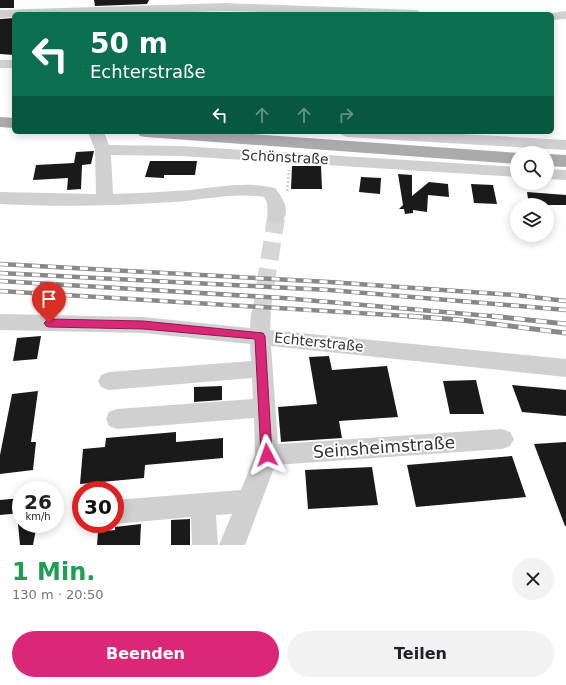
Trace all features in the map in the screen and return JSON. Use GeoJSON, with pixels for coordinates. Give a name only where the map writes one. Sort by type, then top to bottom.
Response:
{"type":"FeatureCollection","features":[{"type":"Feature","properties":{"kind":"main road"},"geometry":{"type":"LineString","coordinates":[[0,122],[12,123]]}},
{"type":"Feature","properties":{"kind":"main road"},"geometry":{"type":"LineString","coordinates":[[175,134],[510,158]]}},
{"type":"Feature","properties":{"kind":"main road"},"geometry":{"type":"LineString","coordinates":[[554,160],[566,161]]}},
{"type":"Feature","properties":{"kind":"street"},"geometry":{"type":"LineString","coordinates":[[21,12],[52,9],[225,7],[361,12]]}},
{"type":"Feature","properties":{"kind":"street"},"geometry":{"type":"LineString","coordinates":[[0,14],[12,13]]}},
{"type":"Feature","properties":{"kind":"street"},"geometry":{"type":"LineString","coordinates":[[554,16],[566,15]]}},
{"type":"Feature","properties":{"kind":"street"},"geometry":{"type":"LineString","coordinates":[[0,64],[12,64]]}},
{"type":"Feature","properties":{"kind":"street"},"geometry":{"type":"LineString","coordinates":[[97,134],[103,150],[106,200]]}},
{"type":"Feature","properties":{"kind":"street"},"geometry":{"type":"LineString","coordinates":[[381,134],[566,145]]}},
{"type":"Feature","properties":{"kind":"street","name":"Schönstraße"},"geometry":{"type":"LineString","coordinates":[[103,150],[181,151],[510,172]]}},
{"type":"Feature","properties":{"kind":"street"},"geometry":{"type":"LineString","coordinates":[[554,174],[566,175]]}},
{"type":"Feature","properties":{"kind":"street"},"geometry":{"type":"LineString","coordinates":[[0,198],[41,200],[106,200],[192,195],[255,189],[269,192],[277,203],[276,218]]}},
{"type":"Feature","properties":{"kind":"street"},"geometry":{"type":"LineString","coordinates":[[232,545],[267,455],[261,369],[260,324]]}},
{"type":"Feature","properties":{"kind":"street","name":"Echterstraße"},"geometry":{"type":"LineString","coordinates":[[1,326],[260,324],[566,368]]}},
{"type":"Feature","properties":{"kind":"street"},"geometry":{"type":"LineString","coordinates":[[109,381],[261,369]]}},
{"type":"Feature","properties":{"kind":"street"},"geometry":{"type":"LineString","coordinates":[[116,419],[264,408]]}},
{"type":"Feature","properties":{"kind":"street","name":"Seinsheimstraße"},"geometry":{"type":"LineString","coordinates":[[267,455],[502,439]]}},
{"type":"Feature","properties":{"kind":"street"},"geometry":{"type":"LineString","coordinates":[[124,511],[249,501]]}},
{"type":"Feature","properties":{"kind":"street"},"geometry":{"type":"LineString","coordinates":[[203,505],[205,545]]}},
{"type":"Feature","properties":{"kind":"path"},"geometry":{"type":"LineString","coordinates":[[287,193],[290,157]]}},
{"type":"Feature","properties":{"kind":"building"},"geometry":{"type":"Polygon","coordinates":[[[0,0],[14,0],[14,8],[0,8],[0,0]]]}},
{"type":"Feature","properties":{"kind":"building"},"geometry":{"type":"Polygon","coordinates":[[[94,0],[149,0],[147,4],[95,6],[94,0]]]}},
{"type":"Feature","properties":{"kind":"building"},"geometry":{"type":"Polygon","coordinates":[[[12,18],[12,55],[0,54],[0,19],[12,18]]]}},
{"type":"Feature","properties":{"kind":"building"},"geometry":{"type":"Polygon","coordinates":[[[94,151],[91,164],[82,165],[81,189],[67,190],[68,178],[33,180],[36,165],[74,163],[76,152],[94,151]]]}},
{"type":"Feature","properties":{"kind":"building"},"geometry":{"type":"Polygon","coordinates":[[[150,161],[197,161],[195,175],[164,175],[164,178],[145,177],[150,161]]]}},
{"type":"Feature","properties":{"kind":"building"},"geometry":{"type":"Polygon","coordinates":[[[292,166],[321,166],[322,189],[291,189],[292,166]]]}},
{"type":"Feature","properties":{"kind":"building"},"geometry":{"type":"Polygon","coordinates":[[[398,174],[412,175],[412,196],[429,182],[448,184],[449,197],[428,195],[427,212],[413,210],[413,213],[405,214],[404,209],[399,209],[403,205],[398,174]]]}},
{"type":"Feature","properties":{"kind":"building"},"geometry":{"type":"Polygon","coordinates":[[[361,177],[381,178],[380,194],[359,192],[361,177]]]}},
{"type":"Feature","properties":{"kind":"building"},"geometry":{"type":"Polygon","coordinates":[[[471,184],[493,185],[497,204],[474,203],[471,184]]]}},
{"type":"Feature","properties":{"kind":"building"},"geometry":{"type":"Polygon","coordinates":[[[527,192],[566,195],[566,205],[554,205],[554,198],[528,198],[527,192]]]}},
{"type":"Feature","properties":{"kind":"building"},"geometry":{"type":"Polygon","coordinates":[[[41,336],[37,359],[13,361],[17,338],[41,336]]]}},
{"type":"Feature","properties":{"kind":"building"},"geometry":{"type":"Polygon","coordinates":[[[329,356],[332,370],[387,366],[398,417],[339,421],[342,438],[281,442],[278,407],[317,404],[309,357],[329,356]]]}},
{"type":"Feature","properties":{"kind":"building"},"geometry":{"type":"Polygon","coordinates":[[[476,380],[484,414],[450,414],[443,381],[476,380]]]}},
{"type":"Feature","properties":{"kind":"building"},"geometry":{"type":"Polygon","coordinates":[[[512,385],[566,390],[566,416],[522,412],[512,385]]]}},
{"type":"Feature","properties":{"kind":"building"},"geometry":{"type":"Polygon","coordinates":[[[222,386],[222,400],[194,402],[194,387],[222,386]]]}},
{"type":"Feature","properties":{"kind":"building"},"geometry":{"type":"Polygon","coordinates":[[[38,391],[31,442],[36,442],[33,470],[0,474],[0,455],[12,394],[38,391]]]}},
{"type":"Feature","properties":{"kind":"building"},"geometry":{"type":"Polygon","coordinates":[[[176,432],[176,442],[223,438],[223,458],[145,465],[144,478],[112,481],[80,481],[83,449],[105,447],[106,438],[176,432]]]}},
{"type":"Feature","properties":{"kind":"building"},"geometry":{"type":"Polygon","coordinates":[[[566,442],[566,526],[565,526],[534,444],[566,442]]]}},
{"type":"Feature","properties":{"kind":"building"},"geometry":{"type":"Polygon","coordinates":[[[512,456],[526,497],[416,507],[407,465],[512,456]]]}},
{"type":"Feature","properties":{"kind":"building"},"geometry":{"type":"Polygon","coordinates":[[[372,467],[378,505],[308,509],[305,470],[372,467]]]}},
{"type":"Feature","properties":{"kind":"building"},"geometry":{"type":"Polygon","coordinates":[[[12,499],[12,514],[0,515],[0,500],[12,499]]]}},
{"type":"Feature","properties":{"kind":"building"},"geometry":{"type":"Polygon","coordinates":[[[190,519],[190,545],[171,545],[171,520],[190,519]]]}},
{"type":"Feature","properties":{"kind":"building"},"geometry":{"type":"Polygon","coordinates":[[[141,524],[140,545],[97,545],[98,533],[124,533],[124,526],[141,524]]]}},
{"type":"Feature","properties":{"kind":"building"},"geometry":{"type":"Polygon","coordinates":[[[19,533],[35,533],[33,545],[20,545],[19,533]]]}},
{"type":"Feature","properties":{"kind":"tunnel"},"geometry":{"type":"LineString","coordinates":[[261,313],[276,218]]}},
{"type":"Feature","properties":{"kind":"railway"},"geometry":{"type":"LineString","coordinates":[[0,264],[329,282],[515,295],[566,301]]}},
{"type":"Feature","properties":{"kind":"railway"},"geometry":{"type":"LineString","coordinates":[[0,273],[329,290],[566,310]]}},
{"type":"Feature","properties":{"kind":"railway"},"geometry":{"type":"LineString","coordinates":[[0,281],[283,298],[501,317]]}},
{"type":"Feature","properties":{"kind":"railway"},"geometry":{"type":"LineString","coordinates":[[0,291],[418,317]]}},
{"type":"Feature","properties":{"kind":"railway"},"geometry":{"type":"LineString","coordinates":[[409,316],[418,317]]}},
{"type":"Feature","properties":{"kind":"railway"},"geometry":{"type":"LineString","coordinates":[[492,316],[566,324]]}},
{"type":"Feature","properties":{"kind":"railway"},"geometry":{"type":"LineString","coordinates":[[418,317],[423,317]]}},
{"type":"Feature","properties":{"kind":"railway"},"geometry":{"type":"LineString","coordinates":[[418,317],[461,320],[566,333]]}},
{"type":"Feature","properties":{"kind":"route"},"geometry":{"type":"LineString","coordinates":[[49,323],[143,325],[260,336],[267,455]]}}]}
